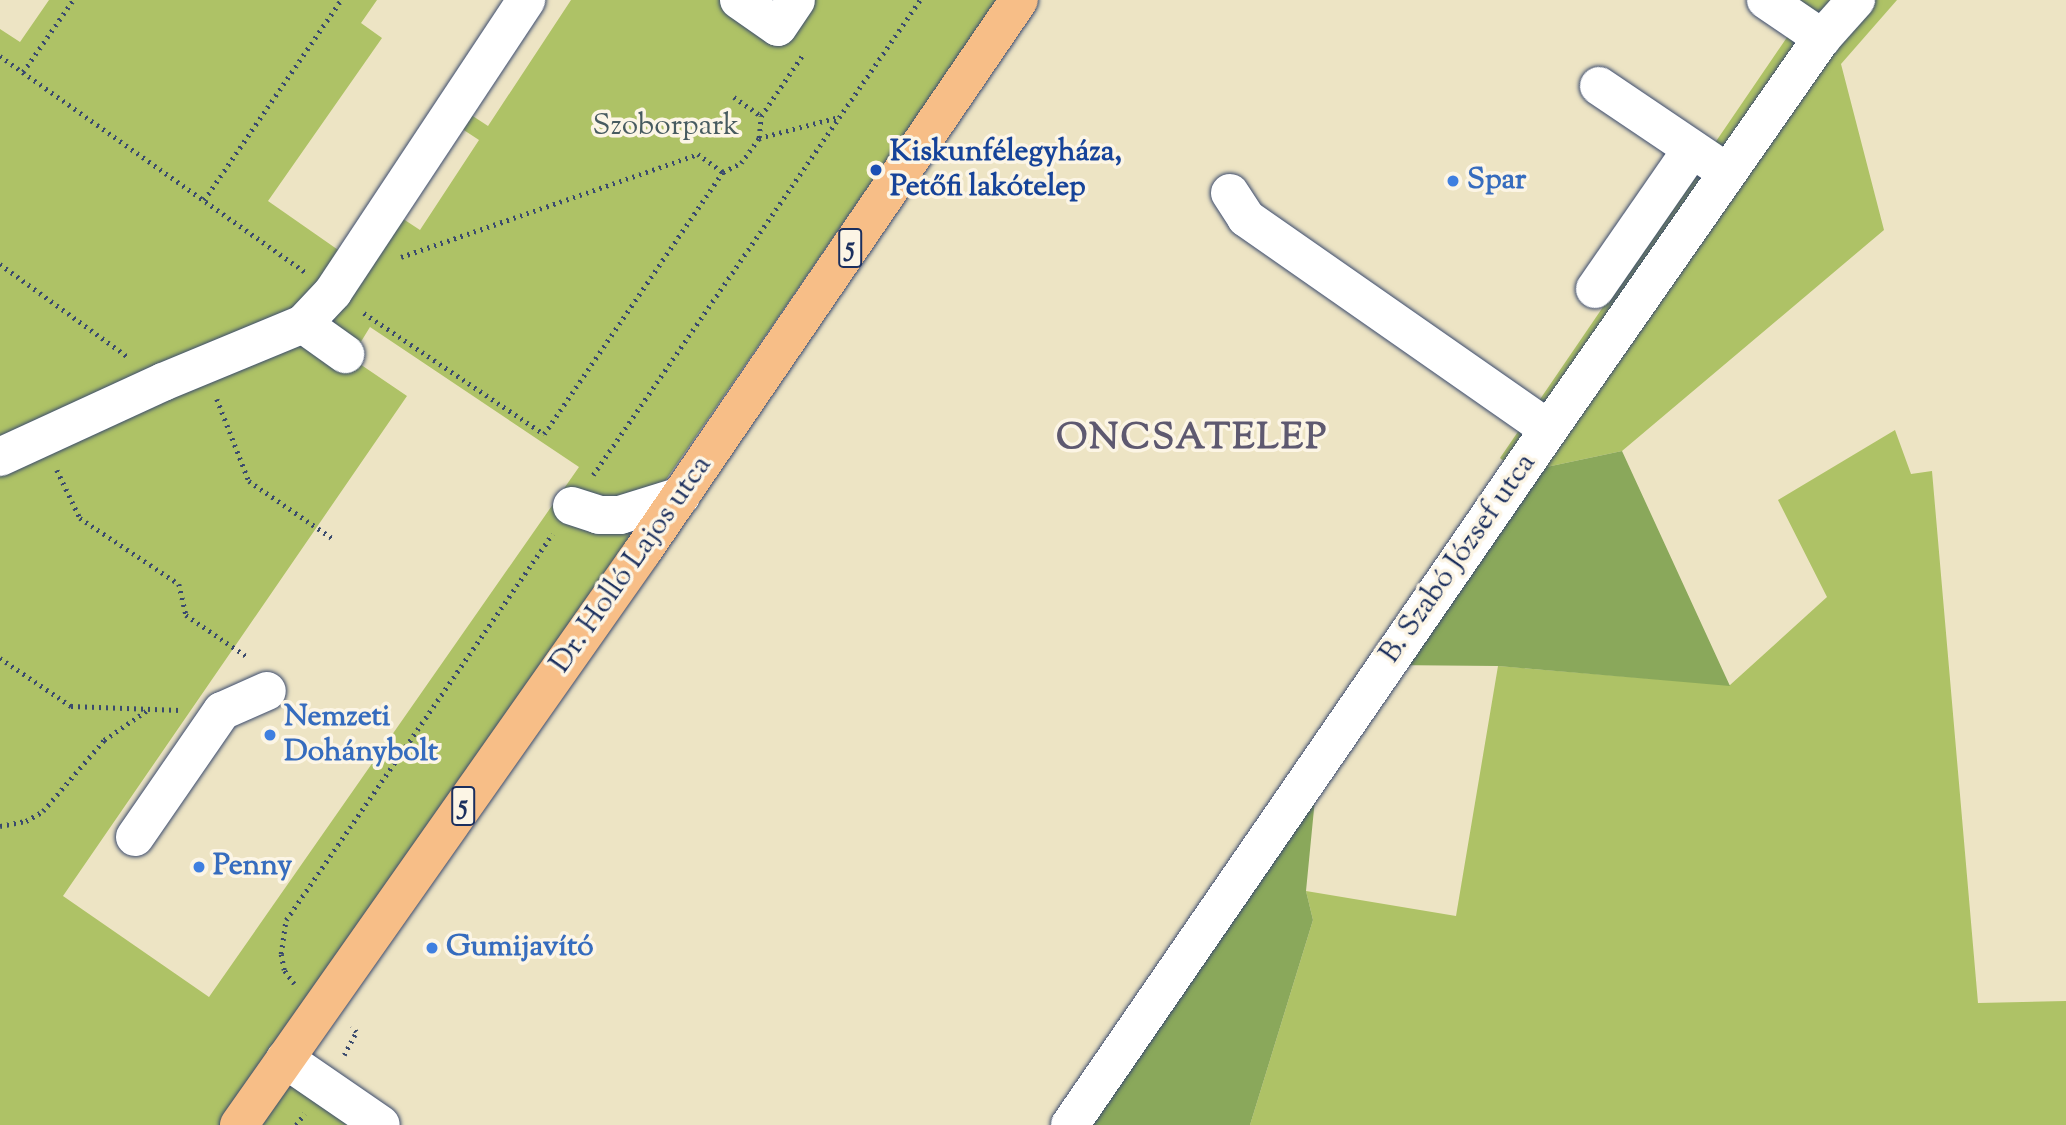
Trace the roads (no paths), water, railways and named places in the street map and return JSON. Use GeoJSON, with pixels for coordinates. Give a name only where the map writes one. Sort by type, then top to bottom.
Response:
{"type":"FeatureCollection","features":[{"type":"Feature","properties":{"kind":"main road","name":"Dr. Holló Lajos utca"},"geometry":{"type":"LineString","coordinates":[[239,1125],[681,496],[1019,0]]}},
{"type":"Feature","properties":{"kind":"street"},"geometry":{"type":"LineString","coordinates":[[0,457],[163,382],[303,324],[333,292],[526,0]]}},
{"type":"Feature","properties":{"kind":"street"},"geometry":{"type":"LineString","coordinates":[[739,0],[778,27],[796,0]]}},
{"type":"Feature","properties":{"kind":"street"},"geometry":{"type":"LineString","coordinates":[[1766,0],[1822,38]]}},
{"type":"Feature","properties":{"kind":"street","name":"B. Szabó József utca"},"geometry":{"type":"LineString","coordinates":[[1070,1125],[1822,38],[1856,0]]}},
{"type":"Feature","properties":{"kind":"street"},"geometry":{"type":"LineString","coordinates":[[1599,86],[1729,174]]}},
{"type":"Feature","properties":{"kind":"street"},"geometry":{"type":"LineString","coordinates":[[1595,289],[1692,149]]}},
{"type":"Feature","properties":{"kind":"street"},"geometry":{"type":"LineString","coordinates":[[1230,193],[1246,218],[1549,429]]}},
{"type":"Feature","properties":{"kind":"street"},"geometry":{"type":"LineString","coordinates":[[303,324],[345,354]]}},
{"type":"Feature","properties":{"kind":"street"},"geometry":{"type":"LineString","coordinates":[[642,552],[572,506],[599,515],[620,514],[681,496]]}},
{"type":"Feature","properties":{"kind":"street"},"geometry":{"type":"LineString","coordinates":[[135,837],[222,711],[267,691]]}},
{"type":"Feature","properties":{"kind":"street"},"geometry":{"type":"LineString","coordinates":[[285,1059],[381,1125]]}},
{"type":"Feature","properties":{"kind":"place","name":"Kiskunfélegyháza, Petőfi lakótelep"},"geometry":{"type":"Point","coordinates":[876,170]}},
{"type":"Feature","properties":{"kind":"place","name":"Spar"},"geometry":{"type":"Point","coordinates":[1453,181]}},
{"type":"Feature","properties":{"kind":"place","name":"Nemzeti Dohánybolt"},"geometry":{"type":"Point","coordinates":[270,735]}},
{"type":"Feature","properties":{"kind":"place","name":"Penny"},"geometry":{"type":"Point","coordinates":[199,867]}},
{"type":"Feature","properties":{"kind":"place","name":"Gumijavító"},"geometry":{"type":"Point","coordinates":[432,948]}},
{"type":"Feature","properties":{"kind":"district","name":"ONCSATELEP"},"geometry":{"type":"Point","coordinates":[1192,439]}},
{"type":"Feature","properties":{"kind":"park label","name":"Szoborpark"},"geometry":{"type":"Point","coordinates":[666,127]}}]}
